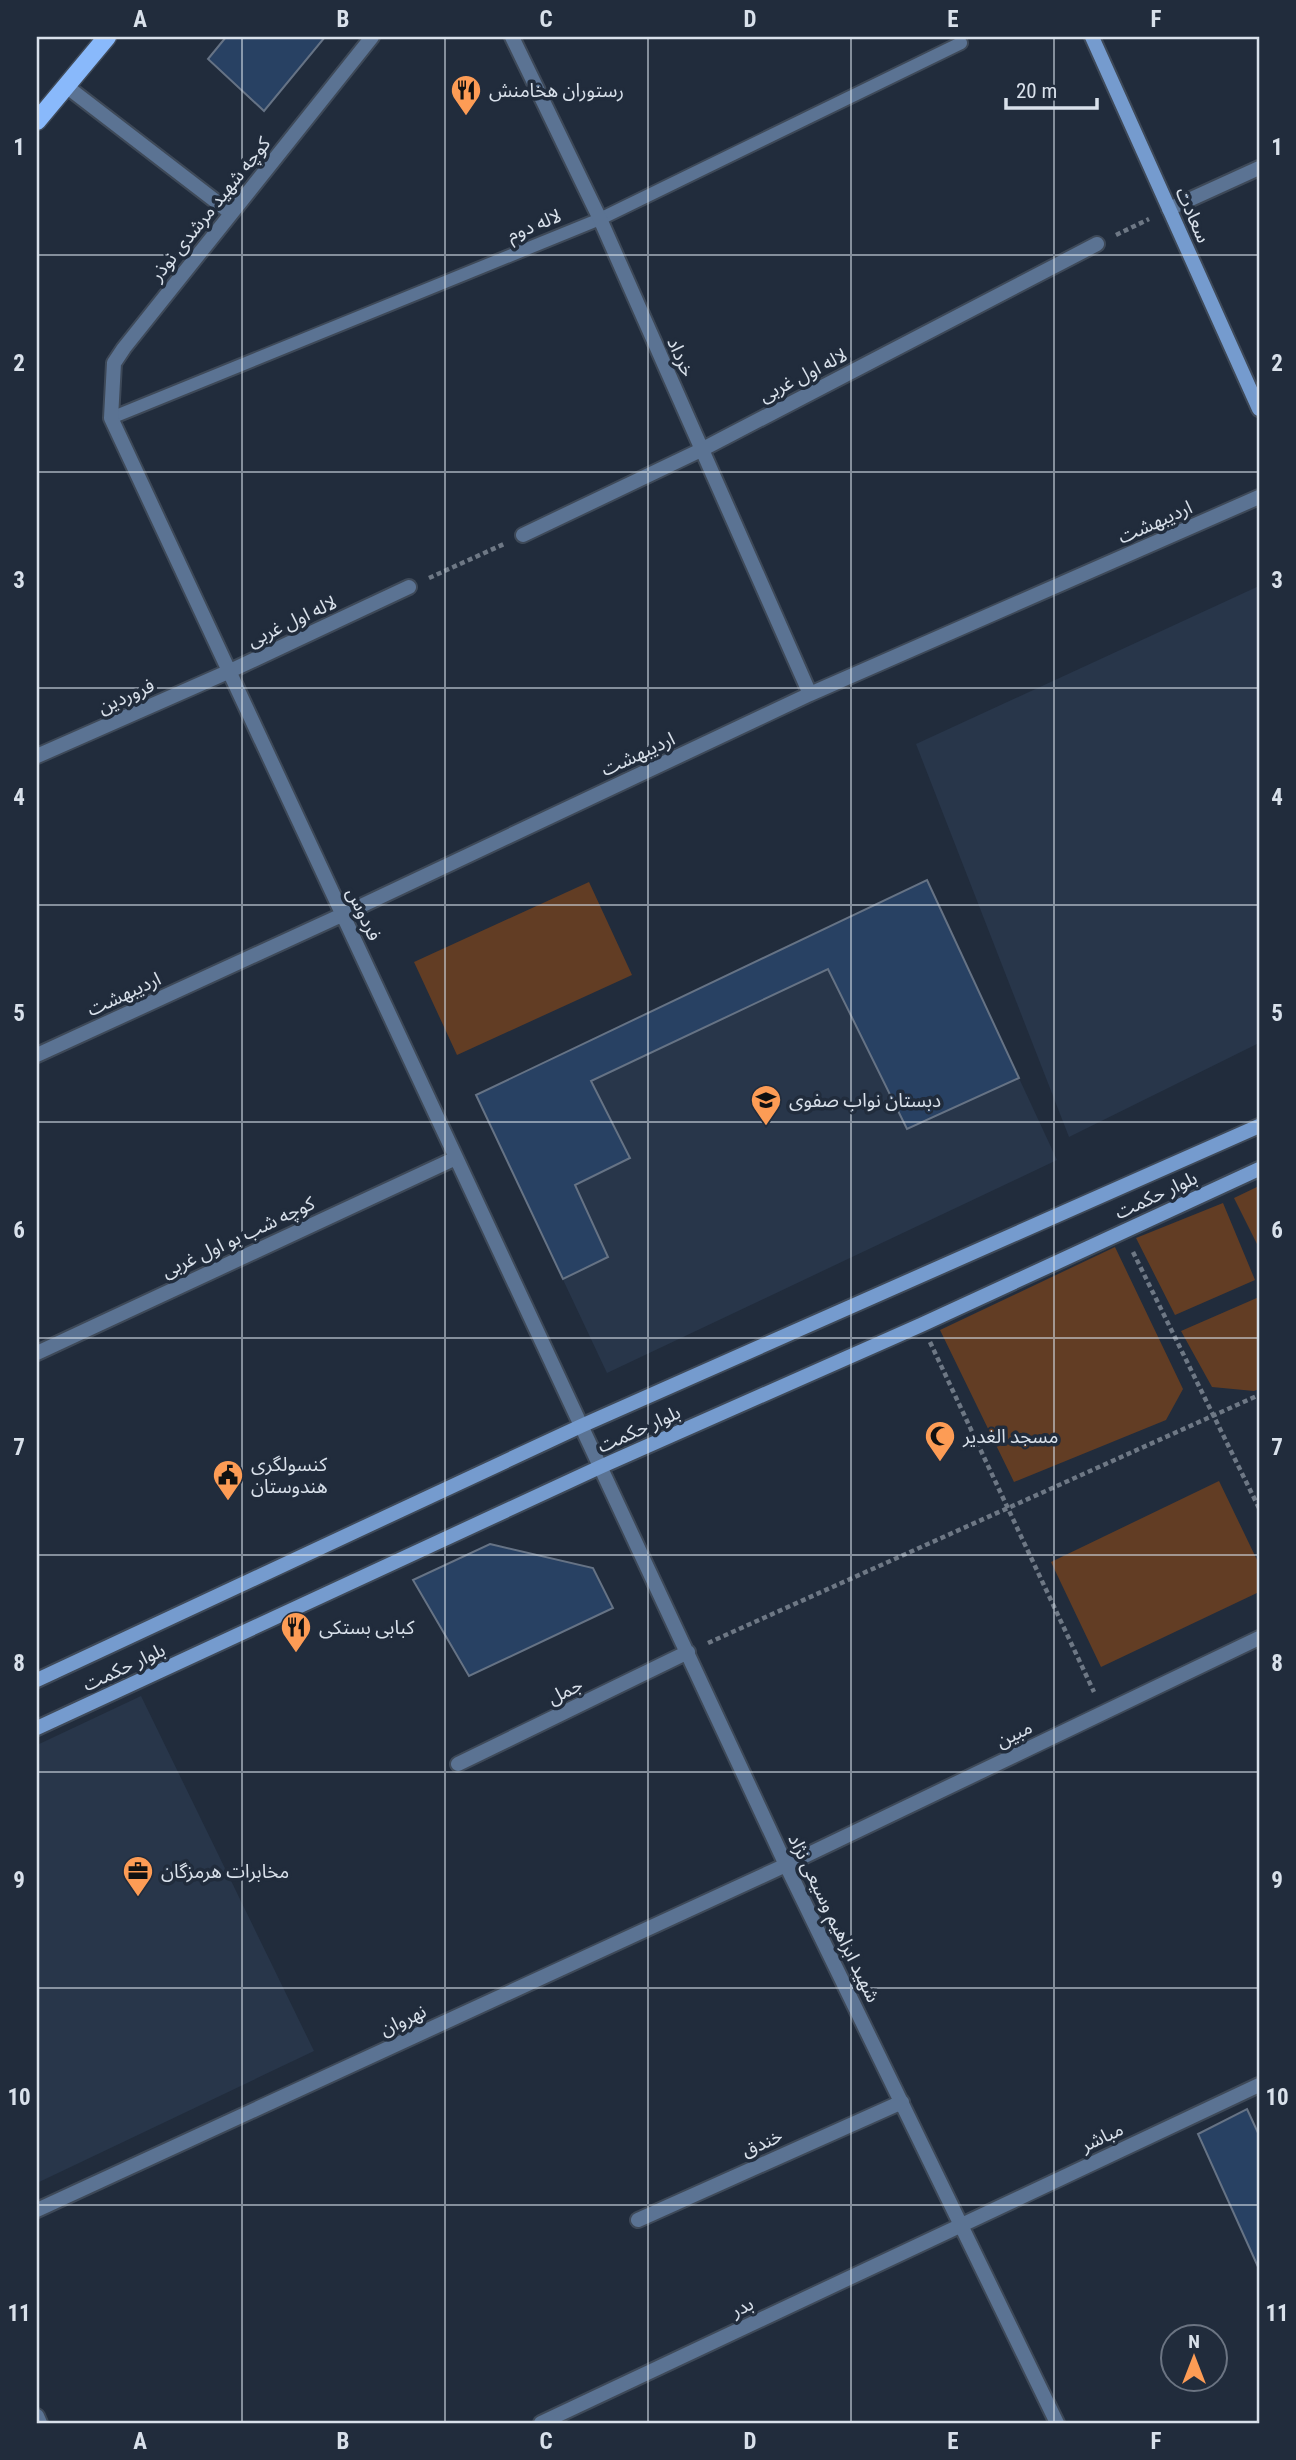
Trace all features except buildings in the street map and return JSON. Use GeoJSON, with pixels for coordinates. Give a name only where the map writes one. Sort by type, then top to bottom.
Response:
{"type":"FeatureCollection","features":[{"type":"Feature","properties":{"kind":"main road"},"geometry":{"type":"LineString","coordinates":[[37,121],[107,37]]}},
{"type":"Feature","properties":{"kind":"street","name":"کوچه شهید مرشدی نوذر"},"geometry":{"type":"LineString","coordinates":[[111,418],[114,363],[124,348],[372,37]]}},
{"type":"Feature","properties":{"kind":"street","name":"خرداد"},"geometry":{"type":"LineString","coordinates":[[512,37],[600,219],[810,694]]}},
{"type":"Feature","properties":{"kind":"street","name":"سعادت"},"geometry":{"type":"LineString","coordinates":[[1092,37],[1259,409]]}},
{"type":"Feature","properties":{"kind":"street"},"geometry":{"type":"LineString","coordinates":[[66,86],[232,213]]}},
{"type":"Feature","properties":{"kind":"street"},"geometry":{"type":"LineString","coordinates":[[1169,209],[1259,168]]}},
{"type":"Feature","properties":{"kind":"street","name":"لاله اول غربی"},"geometry":{"type":"LineString","coordinates":[[523,535],[701,450],[1097,244]]}},
{"type":"Feature","properties":{"kind":"street","name":"فردوس"},"geometry":{"type":"LineString","coordinates":[[111,418],[581,1426]]}},
{"type":"Feature","properties":{"kind":"street","name":"اردیبهشت"},"geometry":{"type":"LineString","coordinates":[[37,1055],[344,915],[810,694],[1259,497]]}},
{"type":"Feature","properties":{"kind":"street","name":"لاله اول غربی"},"geometry":{"type":"LineString","coordinates":[[230,671],[409,587]]}},
{"type":"Feature","properties":{"kind":"street","name":"فروردین"},"geometry":{"type":"LineString","coordinates":[[37,756],[230,671]]}},
{"type":"Feature","properties":{"kind":"street","name":"بلوار حکمت"},"geometry":{"type":"LineString","coordinates":[[37,1680],[581,1426],[1259,1125]]}},
{"type":"Feature","properties":{"kind":"street","name":"کوچه شب بو اول غربی"},"geometry":{"type":"LineString","coordinates":[[37,1353],[456,1158]]}},
{"type":"Feature","properties":{"kind":"street","name":"بلوار حکمت"},"geometry":{"type":"LineString","coordinates":[[37,1728],[600,1467],[921,1325],[1259,1169]]}},
{"type":"Feature","properties":{"kind":"street","name":"شهید ابراهیم وسیعی نژاد"},"geometry":{"type":"LineString","coordinates":[[581,1426],[786,1865],[1058,2423]]}},
{"type":"Feature","properties":{"kind":"street","name":"مبین"},"geometry":{"type":"LineString","coordinates":[[786,1865],[1259,1638]]}},
{"type":"Feature","properties":{"kind":"street","name":"جمل"},"geometry":{"type":"LineString","coordinates":[[458,1764],[688,1652]]}},
{"type":"Feature","properties":{"kind":"street","name":"نهروان"},"geometry":{"type":"LineString","coordinates":[[37,2210],[786,1865]]}},
{"type":"Feature","properties":{"kind":"street","name":"مباشر"},"geometry":{"type":"LineString","coordinates":[[961,2225],[1259,2085]]}},
{"type":"Feature","properties":{"kind":"street","name":"خندق"},"geometry":{"type":"LineString","coordinates":[[638,2220],[902,2102]]}},
{"type":"Feature","properties":{"kind":"street","name":"بدر"},"geometry":{"type":"LineString","coordinates":[[541,2423],[961,2225]]}},
{"type":"Feature","properties":{"kind":"street"},"geometry":{"type":"LineString","coordinates":[[37,2416],[40,2423]]}},
{"type":"Feature","properties":{"kind":"lane","name":"لاله دوم"},"geometry":{"type":"LineString","coordinates":[[111,418],[600,219],[961,43]]}},
{"type":"Feature","properties":{"kind":"path"},"geometry":{"type":"LineString","coordinates":[[1097,244],[1169,209]]}},
{"type":"Feature","properties":{"kind":"path"},"geometry":{"type":"LineString","coordinates":[[409,587],[523,535]]}},
{"type":"Feature","properties":{"kind":"path"},"geometry":{"type":"LineString","coordinates":[[1123,1231],[1259,1508]]}},
{"type":"Feature","properties":{"kind":"path"},"geometry":{"type":"LineString","coordinates":[[921,1325],[1103,1712]]}},
{"type":"Feature","properties":{"kind":"path"},"geometry":{"type":"LineString","coordinates":[[688,1652],[1259,1395]]}},
{"type":"Feature","properties":{"kind":"shaded area"},"geometry":{"type":"Polygon","coordinates":[[[1259,586],[1259,1043],[1069,1137],[916,744],[1259,586]]]}},
{"type":"Feature","properties":{"kind":"shaded area","name":"دبستان نواب صفوی"},"geometry":{"type":"Polygon","coordinates":[[[927,880],[1057,1160],[607,1373],[476,1095],[927,880]]]}},
{"type":"Feature","properties":{"kind":"shaded area"},"geometry":{"type":"Polygon","coordinates":[[[589,882],[632,975],[457,1055],[414,962],[589,882]]]}},
{"type":"Feature","properties":{"kind":"shaded area"},"geometry":{"type":"Polygon","coordinates":[[[1259,1186],[1259,1248],[1234,1198],[1259,1186]]]}},
{"type":"Feature","properties":{"kind":"shaded area"},"geometry":{"type":"Polygon","coordinates":[[[1223,1203],[1255,1280],[1175,1315],[1136,1238],[1223,1203]]]}},
{"type":"Feature","properties":{"kind":"shaded area"},"geometry":{"type":"Polygon","coordinates":[[[1115,1247],[1183,1389],[1166,1420],[1014,1482],[940,1330],[1115,1247]]]}},
{"type":"Feature","properties":{"kind":"shaded area"},"geometry":{"type":"Polygon","coordinates":[[[1259,1297],[1259,1389],[1254,1391],[1212,1387],[1181,1331],[1259,1297]]]}},
{"type":"Feature","properties":{"kind":"shaded area"},"geometry":{"type":"Polygon","coordinates":[[[1219,1481],[1259,1564],[1259,1592],[1101,1667],[1051,1562],[1219,1481]]]}},
{"type":"Feature","properties":{"kind":"shaded area","name":"مخابرات هرمزگان"},"geometry":{"type":"Polygon","coordinates":[[[141,1696],[314,2051],[37,2183],[37,1745],[141,1696]]]}},
{"type":"Feature","properties":{"kind":"place","name":"رستوران هخامنش"},"geometry":{"type":"Point","coordinates":[466,117]}},
{"type":"Feature","properties":{"kind":"place","name":"دبستان نواب صفوی"},"geometry":{"type":"Point","coordinates":[766,1127]}},
{"type":"Feature","properties":{"kind":"place","name":"مسجد الغدیر"},"geometry":{"type":"Point","coordinates":[940,1463]}},
{"type":"Feature","properties":{"kind":"place","name":"کنسولگری هندوستان"},"geometry":{"type":"Point","coordinates":[228,1502]}},
{"type":"Feature","properties":{"kind":"place","name":"کبابی بستکی"},"geometry":{"type":"Point","coordinates":[296,1654]}},
{"type":"Feature","properties":{"kind":"place","name":"مخابرات هرمزگان"},"geometry":{"type":"Point","coordinates":[138,1898]}}]}
